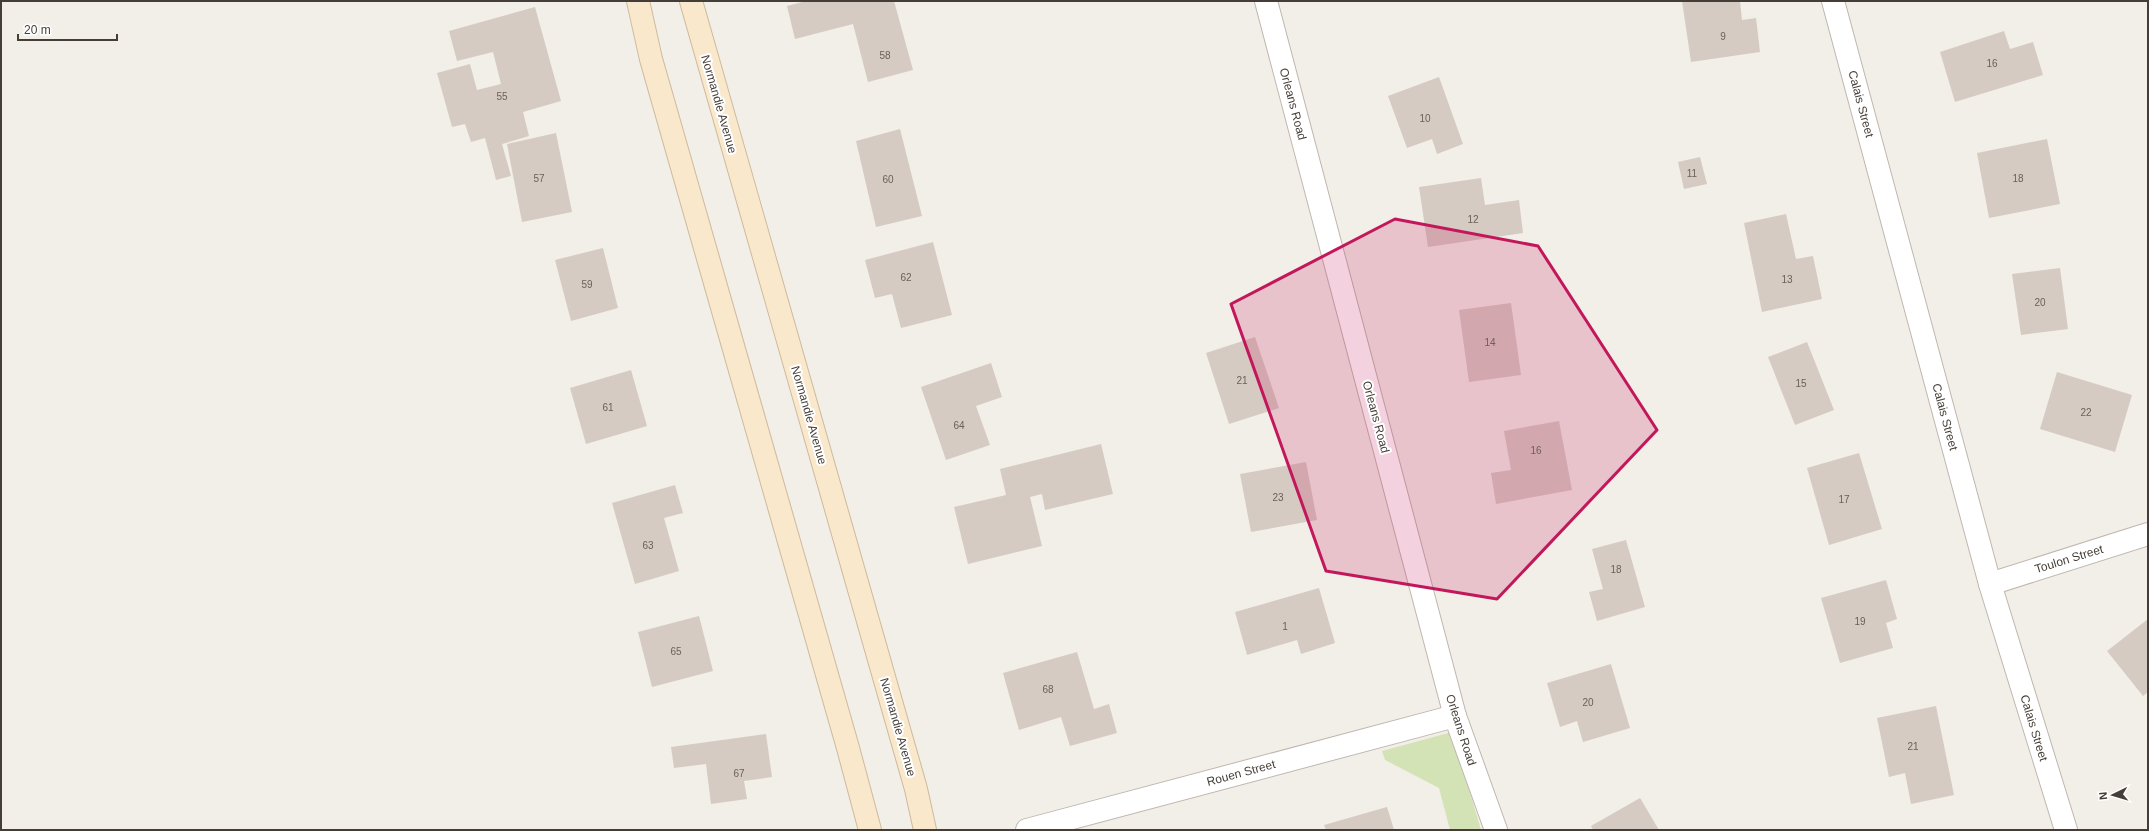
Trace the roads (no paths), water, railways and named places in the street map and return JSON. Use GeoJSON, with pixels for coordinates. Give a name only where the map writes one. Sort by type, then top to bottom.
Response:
{"type":"FeatureCollection","features":[{"type":"Feature","properties":{"kind":"street"},"geometry":{"type":"LineString","coordinates":[[638,1],[651,59],[848,748],[870,830]]}},
{"type":"Feature","properties":{"kind":"street","name":"Normandie Avenue"},"geometry":{"type":"LineString","coordinates":[[692,1],[916,789],[925,830]]}},
{"type":"Feature","properties":{"kind":"street","name":"Orleans Road"},"geometry":{"type":"LineString","coordinates":[[1266,1],[1455,716],[1496,830]]}},
{"type":"Feature","properties":{"kind":"street","name":"Calais Street"},"geometry":{"type":"LineString","coordinates":[[1833,1],[1990,584],[2066,830]]}},
{"type":"Feature","properties":{"kind":"street","name":"Toulon Street"},"geometry":{"type":"LineString","coordinates":[[1990,584],[2148,534]]}},
{"type":"Feature","properties":{"kind":"street","name":"Rouen Street"},"geometry":{"type":"LineString","coordinates":[[1027,830],[1455,716]]}}]}
